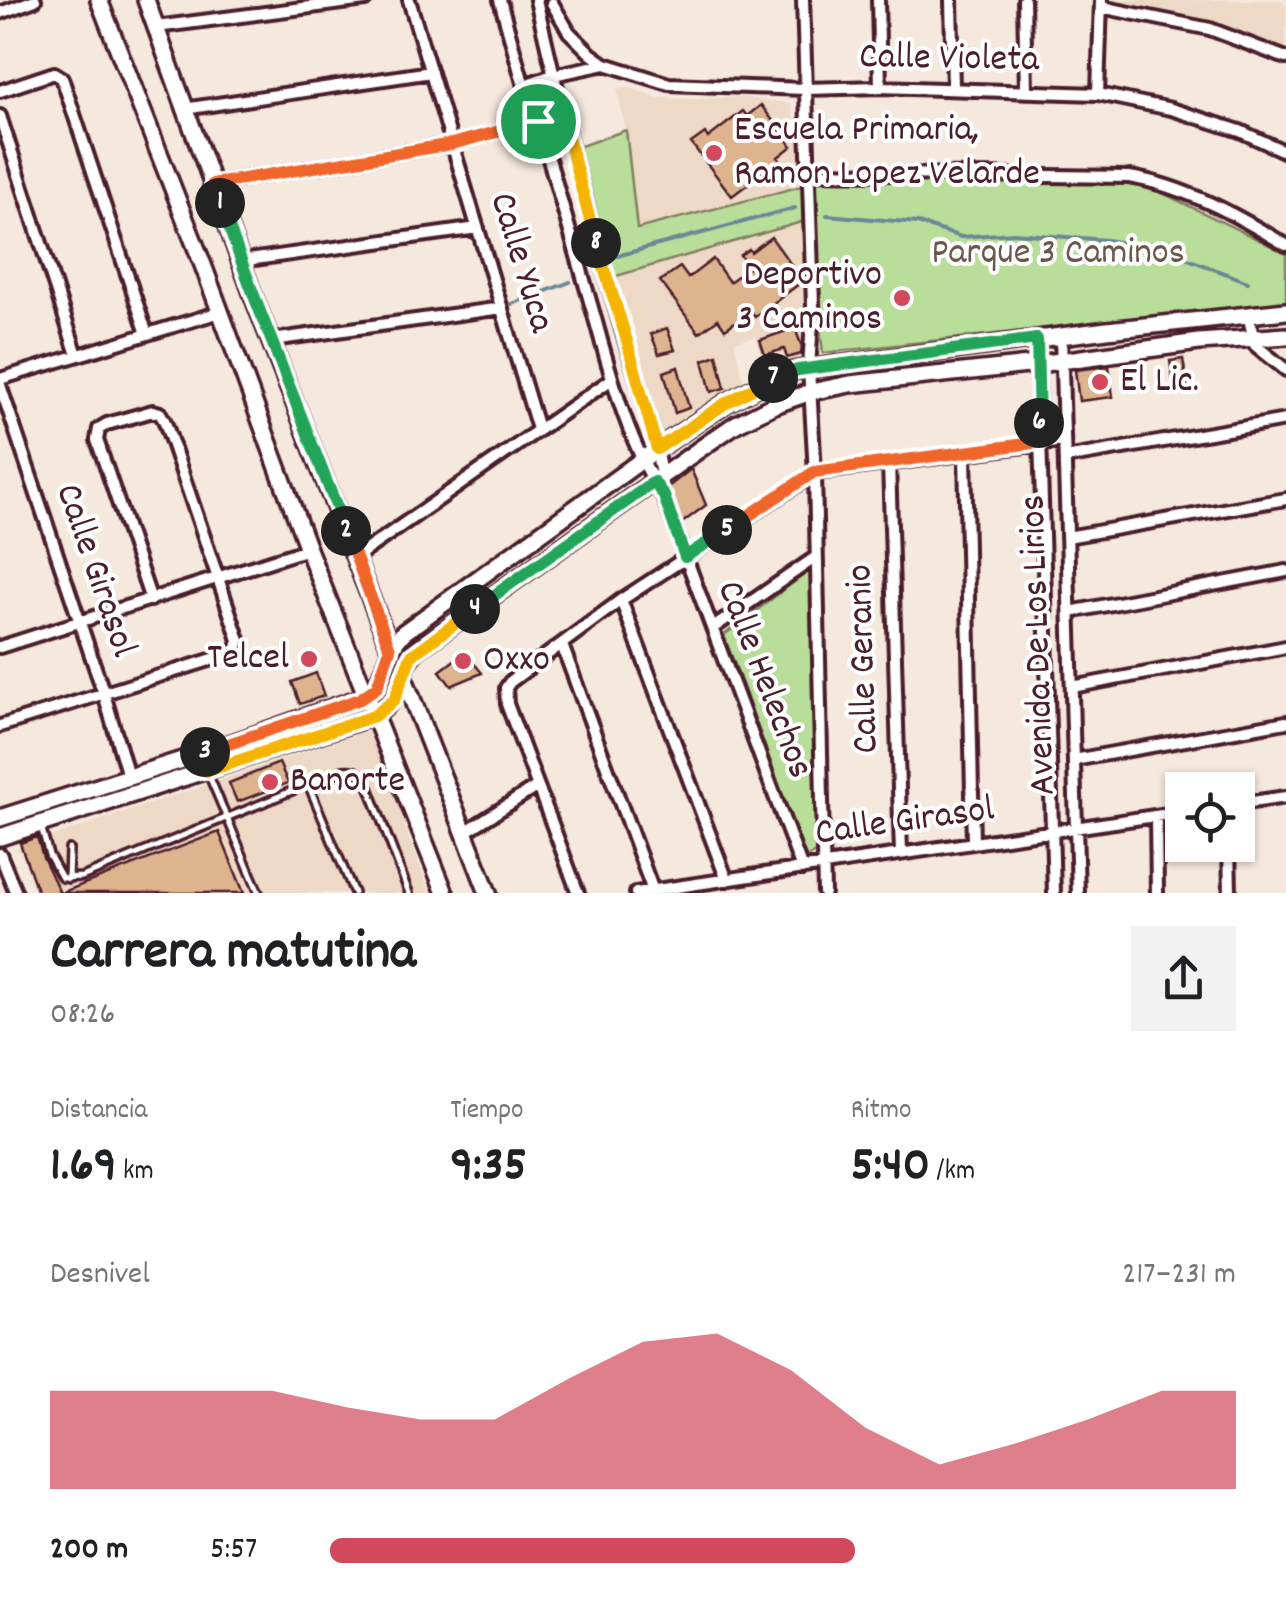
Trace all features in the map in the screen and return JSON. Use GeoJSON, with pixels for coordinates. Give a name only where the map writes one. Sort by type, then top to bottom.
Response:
{"type":"FeatureCollection","features":[{"type":"Feature","properties":{"kind":"street"},"geometry":{"type":"LineString","coordinates":[[0,13],[34,0]]}},
{"type":"Feature","properties":{"kind":"street"},"geometry":{"type":"LineString","coordinates":[[99,0],[308,549],[445,893]]}},
{"type":"Feature","properties":{"kind":"street"},"geometry":{"type":"LineString","coordinates":[[146,0],[241,261],[488,893]]}},
{"type":"Feature","properties":{"kind":"street"},"geometry":{"type":"LineString","coordinates":[[156,27],[365,0]]}},
{"type":"Feature","properties":{"kind":"street","name":"Calle Yuca"},"geometry":{"type":"LineString","coordinates":[[409,0],[538,429]]}},
{"type":"Feature","properties":{"kind":"street"},"geometry":{"type":"LineString","coordinates":[[500,0],[612,379],[650,454]]}},
{"type":"Feature","properties":{"kind":"street"},"geometry":{"type":"LineString","coordinates":[[803,0],[824,893]]}},
{"type":"Feature","properties":{"kind":"street"},"geometry":{"type":"LineString","coordinates":[[878,0],[880,87]]}},
{"type":"Feature","properties":{"kind":"street"},"geometry":{"type":"LineString","coordinates":[[952,0],[953,88]]}},
{"type":"Feature","properties":{"kind":"street"},"geometry":{"type":"LineString","coordinates":[[1024,0],[1026,91]]}},
{"type":"Feature","properties":{"kind":"street"},"geometry":{"type":"LineString","coordinates":[[556,1],[537,4],[562,115],[625,334],[660,484]]}},
{"type":"Feature","properties":{"kind":"street","name":"Calle Violeta"},"geometry":{"type":"LineString","coordinates":[[556,1],[569,32],[604,64],[669,84],[1098,94],[1171,109],[1240,131],[1286,152]]}},
{"type":"Feature","properties":{"kind":"street"},"geometry":{"type":"LineString","coordinates":[[1098,94],[1101,3],[1210,29],[1286,58]]}},
{"type":"Feature","properties":{"kind":"street"},"geometry":{"type":"LineString","coordinates":[[524,85],[604,64]]}},
{"type":"Feature","properties":{"kind":"street"},"geometry":{"type":"LineString","coordinates":[[184,109],[430,72]]}},
{"type":"Feature","properties":{"kind":"street"},"geometry":{"type":"LineString","coordinates":[[0,92],[54,73],[62,78],[146,334]]}},
{"type":"Feature","properties":{"kind":"street"},"geometry":{"type":"LineString","coordinates":[[213,184],[452,144],[562,115]]}},
{"type":"Feature","properties":{"kind":"street"},"geometry":{"type":"LineString","coordinates":[[0,116],[76,355]]}},
{"type":"Feature","properties":{"kind":"street"},"geometry":{"type":"LineString","coordinates":[[807,173],[1129,177],[1200,199],[1286,245]]}},
{"type":"Feature","properties":{"kind":"street"},"geometry":{"type":"LineString","coordinates":[[241,261],[478,228]]}},
{"type":"Feature","properties":{"kind":"street"},"geometry":{"type":"LineString","coordinates":[[272,340],[502,308]]}},
{"type":"Feature","properties":{"kind":"street"},"geometry":{"type":"LineString","coordinates":[[0,818],[366,696],[377,687],[390,649],[403,633],[650,454],[744,392],[781,374],[1286,310]]}},
{"type":"Feature","properties":{"kind":"street"},"geometry":{"type":"LineString","coordinates":[[0,382],[220,312]]}},
{"type":"Feature","properties":{"kind":"street"},"geometry":{"type":"LineString","coordinates":[[1248,314],[1252,337],[1260,350],[1286,370]]}},
{"type":"Feature","properties":{"kind":"street","name":"Avenida De Los Lirios"},"geometry":{"type":"LineString","coordinates":[[1061,336],[1078,893]]}},
{"type":"Feature","properties":{"kind":"street"},"geometry":{"type":"LineString","coordinates":[[0,837],[374,716],[394,700],[402,674],[418,650],[660,484],[736,424],[759,412],[811,392],[875,380],[1286,336]]}},
{"type":"Feature","properties":{"kind":"street","name":"Avenida De Los Lirios"},"geometry":{"type":"LineString","coordinates":[[1037,339],[1054,893]]}},
{"type":"Feature","properties":{"kind":"street"},"geometry":{"type":"LineString","coordinates":[[356,556],[612,379]]}},
{"type":"Feature","properties":{"kind":"street","name":"Calle Girasol"},"geometry":{"type":"LineString","coordinates":[[0,382],[128,776]]}},
{"type":"Feature","properties":{"kind":"street"},"geometry":{"type":"LineString","coordinates":[[0,726],[232,653],[237,648],[219,578],[166,422],[153,411],[107,424],[100,429],[97,440],[151,600]]}},
{"type":"Feature","properties":{"kind":"street"},"geometry":{"type":"LineString","coordinates":[[1065,458],[1286,420]]}},
{"type":"Feature","properties":{"kind":"street"},"geometry":{"type":"LineString","coordinates":[[578,893],[507,704],[506,688],[515,678],[622,600],[814,472],[1064,440]]}},
{"type":"Feature","properties":{"kind":"street"},"geometry":{"type":"LineString","coordinates":[[965,453],[973,843]]}},
{"type":"Feature","properties":{"kind":"street","name":"Calle Geranio"},"geometry":{"type":"LineString","coordinates":[[888,462],[901,854]]}},
{"type":"Feature","properties":{"kind":"street","name":"Calle Helechos"},"geometry":{"type":"LineString","coordinates":[[660,484],[802,868]]}},
{"type":"Feature","properties":{"kind":"street"},"geometry":{"type":"LineString","coordinates":[[1067,537],[1286,499]]}},
{"type":"Feature","properties":{"kind":"street"},"geometry":{"type":"LineString","coordinates":[[0,645],[308,549]]}},
{"type":"Feature","properties":{"kind":"street"},"geometry":{"type":"LineString","coordinates":[[713,628],[816,557]]}},
{"type":"Feature","properties":{"kind":"street"},"geometry":{"type":"LineString","coordinates":[[1070,612],[1286,571]]}},
{"type":"Feature","properties":{"kind":"street"},"geometry":{"type":"LineString","coordinates":[[622,600],[728,880]]}},
{"type":"Feature","properties":{"kind":"street"},"geometry":{"type":"LineString","coordinates":[[562,645],[653,890]]}},
{"type":"Feature","properties":{"kind":"street"},"geometry":{"type":"LineString","coordinates":[[1072,687],[1286,647]]}},
{"type":"Feature","properties":{"kind":"street"},"geometry":{"type":"LineString","coordinates":[[1074,760],[1286,722]]}},
{"type":"Feature","properties":{"kind":"street"},"geometry":{"type":"LineString","coordinates":[[464,832],[536,787]]}},
{"type":"Feature","properties":{"kind":"street"},"geometry":{"type":"LineString","coordinates":[[1255,802],[1286,797]]}},
{"type":"Feature","properties":{"kind":"street","name":"Calle Girasol"},"geometry":{"type":"LineString","coordinates":[[636,893],[1165,815]]}},
{"type":"Feature","properties":{"kind":"street"},"geometry":{"type":"LineString","coordinates":[[1156,816],[1157,893]]}},
{"type":"Feature","properties":{"kind":"street"},"geometry":{"type":"LineString","coordinates":[[0,854],[16,893]]}},
{"type":"Feature","properties":{"kind":"street"},"geometry":{"type":"LineString","coordinates":[[1229,862],[1230,893]]}},
{"type":"Feature","properties":{"kind":"lane"},"geometry":{"type":"LineString","coordinates":[[201,754],[259,893]]}},
{"type":"Feature","properties":{"kind":"lane"},"geometry":{"type":"LineString","coordinates":[[40,824],[62,878],[82,876],[343,770],[358,771],[368,785],[408,893]]}},
{"type":"Feature","properties":{"kind":"lane"},"geometry":{"type":"LineString","coordinates":[[308,784],[354,893]]}},
{"type":"Feature","properties":{"kind":"lane"},"geometry":{"type":"LineString","coordinates":[[68,878],[70,849]]}},
{"type":"Feature","properties":{"kind":"shaded area"},"geometry":{"type":"Polygon","coordinates":[[[1109,0],[1281,0],[1286,6],[1286,51],[1216,23],[1109,0]]]}},
{"type":"Feature","properties":{"kind":"shaded area","name":"Escuela Primaria, Ramon Lopez Velarde"},"geometry":{"type":"Polygon","coordinates":[[[630,88],[658,98],[740,97],[791,104],[806,185],[636,229],[626,130],[617,89],[630,88]]]}},
{"type":"Feature","properties":{"kind":"shaded area"},"geometry":{"type":"Polygon","coordinates":[[[812,218],[806,352],[796,361],[767,371],[756,336],[734,342],[744,383],[664,432],[613,277],[812,218]]]}},
{"type":"Feature","properties":{"kind":"shaded area"},"geometry":{"type":"Polygon","coordinates":[[[375,728],[430,893],[44,893],[28,851],[13,850],[375,728]]]}},
{"type":"Feature","properties":{"kind":"green space","name":"Parque 3 Caminos"},"geometry":{"type":"Polygon","coordinates":[[[626,130],[637,229],[806,185],[814,177],[1122,181],[1158,191],[1286,253],[1286,302],[823,353],[812,219],[613,277],[572,149],[626,130]]]}},
{"type":"Feature","properties":{"kind":"green space"},"geometry":{"type":"Polygon","coordinates":[[[810,570],[817,852],[806,858],[724,635],[810,570]]]}},
{"type":"Feature","properties":{"kind":"building"},"geometry":{"type":"Polygon","coordinates":[[[761,105],[792,146],[778,157],[780,160],[732,196],[691,143],[705,133],[708,138],[743,111],[747,116],[761,105]]]}},
{"type":"Feature","properties":{"kind":"building"},"geometry":{"type":"Polygon","coordinates":[[[771,237],[803,281],[755,317],[751,311],[725,329],[718,319],[699,333],[660,281],[680,267],[688,278],[713,259],[729,282],[749,268],[740,255],[771,237]]]}},
{"type":"Feature","properties":{"kind":"building"},"geometry":{"type":"Polygon","coordinates":[[[667,328],[675,350],[659,354],[651,334],[667,328]]]}},
{"type":"Feature","properties":{"kind":"building"},"geometry":{"type":"Polygon","coordinates":[[[795,328],[801,354],[787,358],[784,349],[765,355],[760,340],[795,328]]]}},
{"type":"Feature","properties":{"kind":"building"},"geometry":{"type":"Polygon","coordinates":[[[717,355],[725,388],[711,392],[703,360],[717,355]]]}},
{"type":"Feature","properties":{"kind":"building"},"geometry":{"type":"Polygon","coordinates":[[[1183,359],[1188,391],[1175,393],[1170,361],[1183,359]]]}},
{"type":"Feature","properties":{"kind":"building","name":"El Lic."},"geometry":{"type":"Polygon","coordinates":[[[1109,366],[1113,397],[1079,401],[1075,370],[1109,366]]]}},
{"type":"Feature","properties":{"kind":"building"},"geometry":{"type":"Polygon","coordinates":[[[678,367],[689,408],[675,413],[664,372],[678,367]]]}},
{"type":"Feature","properties":{"kind":"building"},"geometry":{"type":"Polygon","coordinates":[[[691,469],[706,505],[682,523],[668,487],[691,469]]]}},
{"type":"Feature","properties":{"kind":"building","name":"Oxxo"},"geometry":{"type":"Polygon","coordinates":[[[465,652],[482,673],[451,686],[440,671],[465,652]]]}},
{"type":"Feature","properties":{"kind":"building"},"geometry":{"type":"Polygon","coordinates":[[[316,673],[324,696],[300,704],[292,682],[316,673]]]}},
{"type":"Feature","properties":{"kind":"building"},"geometry":{"type":"Polygon","coordinates":[[[279,763],[288,783],[237,802],[229,783],[279,763]]]}},
{"type":"Feature","properties":{"kind":"building"},"geometry":{"type":"Polygon","coordinates":[[[219,832],[244,893],[63,893],[63,892],[219,832]]]}},
{"type":"Feature","properties":{"kind":"building"},"geometry":{"type":"Polygon","coordinates":[[[37,837],[60,893],[38,893],[20,843],[37,837]]]}},
{"type":"Feature","properties":{"kind":"waterway"},"geometry":{"type":"LineString","coordinates":[[617,256],[795,208]]}},
{"type":"Feature","properties":{"kind":"waterway"},"geometry":{"type":"LineString","coordinates":[[827,215],[918,223],[961,237],[1013,233],[1107,240],[1164,250],[1248,282]]}},
{"type":"Feature","properties":{"kind":"waterway"},"geometry":{"type":"LineString","coordinates":[[512,304],[570,282]]}},
{"type":"Feature","properties":{"kind":"place","name":"Escuela Primaria, Ramon Lopez Velarde"},"geometry":{"type":"Point","coordinates":[714,153]}},
{"type":"Feature","properties":{"kind":"place","name":"Deportivo 3 Caminos"},"geometry":{"type":"Point","coordinates":[902,298]}},
{"type":"Feature","properties":{"kind":"place","name":"El Lic."},"geometry":{"type":"Point","coordinates":[1100,382]}},
{"type":"Feature","properties":{"kind":"place","name":"Telcel"},"geometry":{"type":"Point","coordinates":[309,659]}},
{"type":"Feature","properties":{"kind":"place","name":"Oxxo"},"geometry":{"type":"Point","coordinates":[463,661]}},
{"type":"Feature","properties":{"kind":"place","name":"Banorte"},"geometry":{"type":"Point","coordinates":[270,782]}},
{"type":"Feature","properties":{"kind":"route"},"geometry":{"type":"LineString","coordinates":[[562,115],[657,449],[744,392],[781,374],[1037,339],[1040,442],[814,472],[685,557],[664,496],[654,482],[418,650],[407,663],[394,700],[384,710],[368,719],[207,771],[201,754],[366,696],[377,687],[390,649],[213,184],[452,144],[538,121],[562,115]]}}]}
